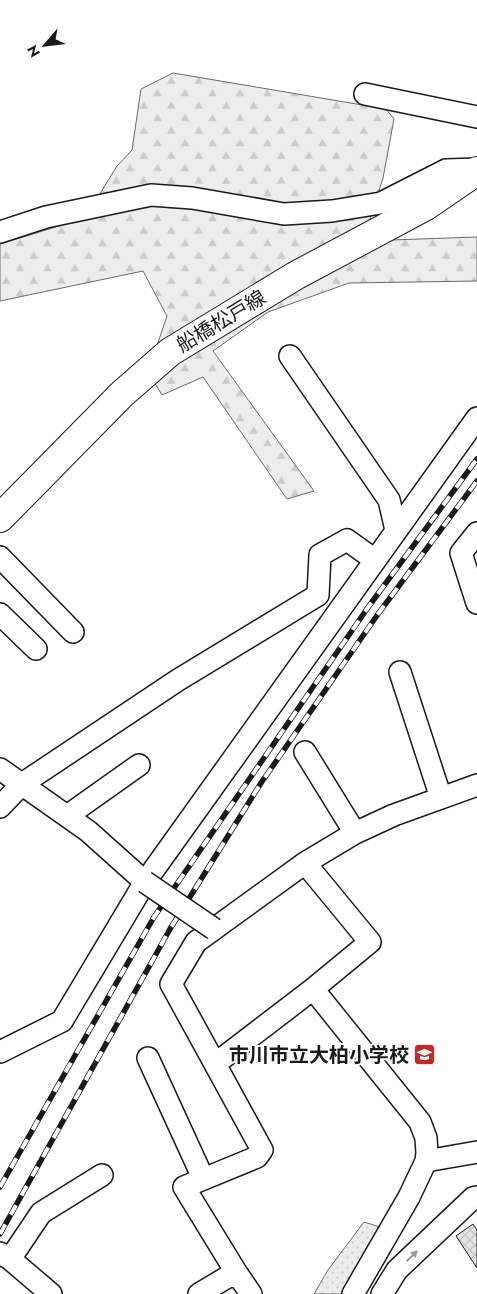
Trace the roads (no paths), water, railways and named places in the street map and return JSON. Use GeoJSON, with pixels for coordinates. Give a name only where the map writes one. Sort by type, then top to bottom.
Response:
{"type":"FeatureCollection","features":[{"type":"Feature","properties":{"kind":"main road","name":"船橋松戸線"},"geometry":{"type":"LineString","coordinates":[[0,518],[122,394],[170,352],[295,276],[426,206],[477,170]]}},
{"type":"Feature","properties":{"kind":"street"},"geometry":{"type":"LineString","coordinates":[[365,94],[477,117]]}},
{"type":"Feature","properties":{"kind":"street"},"geometry":{"type":"LineString","coordinates":[[0,232],[46,217],[151,195],[192,198],[284,214],[332,211],[381,203],[446,170],[477,170]]}},
{"type":"Feature","properties":{"kind":"street"},"geometry":{"type":"LineString","coordinates":[[290,356],[388,500],[396,530]]}},
{"type":"Feature","properties":{"kind":"street"},"geometry":{"type":"LineString","coordinates":[[0,1052],[62,1021],[145,882],[477,418]]}},
{"type":"Feature","properties":{"kind":"street"},"geometry":{"type":"LineString","coordinates":[[477,534],[461,553],[477,603]]}},
{"type":"Feature","properties":{"kind":"street"},"geometry":{"type":"LineString","coordinates":[[0,807],[22,784],[178,680],[318,595],[320,554],[347,540],[375,560]]}},
{"type":"Feature","properties":{"kind":"street"},"geometry":{"type":"LineString","coordinates":[[0,557],[73,632]]}},
{"type":"Feature","properties":{"kind":"street"},"geometry":{"type":"LineString","coordinates":[[0,614],[36,649]]}},
{"type":"Feature","properties":{"kind":"street"},"geometry":{"type":"LineString","coordinates":[[400,672],[441,798]]}},
{"type":"Feature","properties":{"kind":"street"},"geometry":{"type":"LineString","coordinates":[[304,752],[355,833]]}},
{"type":"Feature","properties":{"kind":"street"},"geometry":{"type":"LineString","coordinates":[[67,816],[139,765]]}},
{"type":"Feature","properties":{"kind":"street"},"geometry":{"type":"LineString","coordinates":[[0,769],[88,831],[145,882],[214,929]]}},
{"type":"Feature","properties":{"kind":"street"},"geometry":{"type":"LineString","coordinates":[[251,1294],[184,1187],[257,1157],[262,1150],[171,984],[196,942],[306,863],[355,833],[394,815],[477,785]]}},
{"type":"Feature","properties":{"kind":"street"},"geometry":{"type":"LineString","coordinates":[[215,1064],[370,942],[306,863]]}},
{"type":"Feature","properties":{"kind":"street"},"geometry":{"type":"LineString","coordinates":[[312,989],[420,1122],[426,1138],[426,1161],[409,1197],[353,1294]]}},
{"type":"Feature","properties":{"kind":"street"},"geometry":{"type":"LineString","coordinates":[[148,1058],[203,1178]]}},
{"type":"Feature","properties":{"kind":"street"},"geometry":{"type":"LineString","coordinates":[[426,1161],[477,1152]]}},
{"type":"Feature","properties":{"kind":"street"},"geometry":{"type":"LineString","coordinates":[[51,1294],[5,1256],[41,1213],[102,1175]]}},
{"type":"Feature","properties":{"kind":"street"},"geometry":{"type":"LineString","coordinates":[[382,1294],[398,1270],[473,1198],[477,1197]]}},
{"type":"Feature","properties":{"kind":"street"},"geometry":{"type":"LineString","coordinates":[[199,1294],[236,1272]]}},
{"type":"Feature","properties":{"kind":"railway"},"geometry":{"type":"LineString","coordinates":[[0,1187],[154,917],[369,606],[477,459]]}},
{"type":"Feature","properties":{"kind":"railway"},"geometry":{"type":"LineString","coordinates":[[0,1234],[170,929],[261,783],[378,614],[477,481]]}},
{"type":"Feature","properties":{"kind":"place","name":"市川市立大柏小学校"},"geometry":{"type":"Point","coordinates":[425,1055]}}]}
